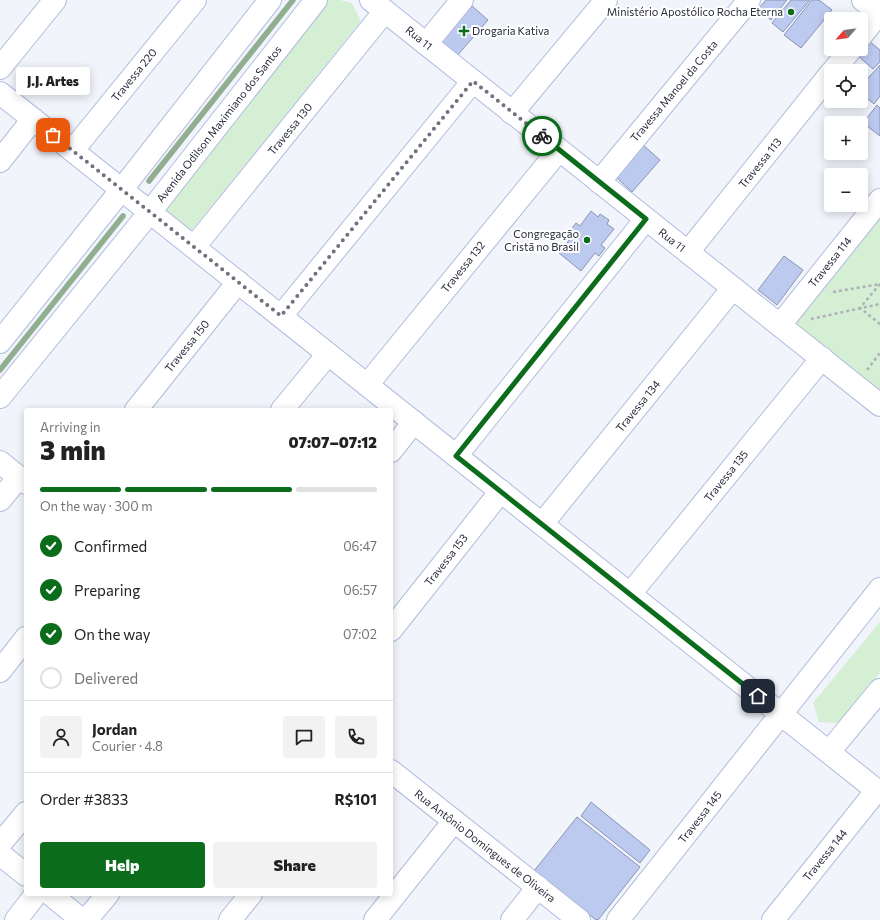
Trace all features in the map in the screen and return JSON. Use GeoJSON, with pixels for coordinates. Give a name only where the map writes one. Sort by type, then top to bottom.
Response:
{"type":"FeatureCollection","features":[{"type":"Feature","properties":{"kind":"street"},"geometry":{"type":"LineString","coordinates":[[0,68],[55,0]]}},
{"type":"Feature","properties":{"kind":"street","name":"Travessa 220"},"geometry":{"type":"LineString","coordinates":[[73,150],[195,0]]}},
{"type":"Feature","properties":{"kind":"street"},"geometry":{"type":"LineString","coordinates":[[0,342],[270,0]]}},
{"type":"Feature","properties":{"kind":"street","name":"Avenida Odilson Maximiano dos Santos"},"geometry":{"type":"LineString","coordinates":[[0,397],[150,212],[316,0]]}},
{"type":"Feature","properties":{"kind":"street"},"geometry":{"type":"LineString","coordinates":[[426,44],[462,0]]}},
{"type":"Feature","properties":{"kind":"street"},"geometry":{"type":"LineString","coordinates":[[512,112],[606,0]]}},
{"type":"Feature","properties":{"kind":"street","name":"Travessa Manoel da Costa"},"geometry":{"type":"LineString","coordinates":[[599,182],[749,0]]}},
{"type":"Feature","properties":{"kind":"street","name":"Rua 11"},"geometry":{"type":"LineString","coordinates":[[378,6],[880,404]]}},
{"type":"Feature","properties":{"kind":"street","name":"Travessa 130"},"geometry":{"type":"LineString","coordinates":[[194,247],[378,6]]}},
{"type":"Feature","properties":{"kind":"street"},"geometry":{"type":"LineString","coordinates":[[868,21],[874,9]]}},
{"type":"Feature","properties":{"kind":"street"},"geometry":{"type":"LineString","coordinates":[[838,64],[845,56]]}},
{"type":"Feature","properties":{"kind":"street"},"geometry":{"type":"LineString","coordinates":[[281,316],[473,81]]}},
{"type":"Feature","properties":{"kind":"street","name":"Travessa 113"},"geometry":{"type":"LineString","coordinates":[[688,252],[824,82]]}},
{"type":"Feature","properties":{"kind":"street"},"geometry":{"type":"LineString","coordinates":[[0,93],[878,792]]}},
{"type":"Feature","properties":{"kind":"street"},"geometry":{"type":"LineString","coordinates":[[0,160],[33,119]]}},
{"type":"Feature","properties":{"kind":"street","name":"Travessa 132"},"geometry":{"type":"LineString","coordinates":[[367,385],[559,150]]}},
{"type":"Feature","properties":{"kind":"street","name":"Travessa 114"},"geometry":{"type":"LineString","coordinates":[[780,325],[880,200]]}},
{"type":"Feature","properties":{"kind":"street"},"geometry":{"type":"LineString","coordinates":[[456,456],[646,219]]}},
{"type":"Feature","properties":{"kind":"street","name":"Travessa 150"},"geometry":{"type":"LineString","coordinates":[[138,408],[238,282]]}},
{"type":"Feature","properties":{"kind":"street","name":"Travessa 134"},"geometry":{"type":"LineString","coordinates":[[542,524],[733,288]]}},
{"type":"Feature","properties":{"kind":"street"},"geometry":{"type":"LineString","coordinates":[[284,408],[328,354]]}},
{"type":"Feature","properties":{"kind":"street","name":"Travessa 135"},"geometry":{"type":"LineString","coordinates":[[630,594],[822,358]]}},
{"type":"Feature","properties":{"kind":"street"},"geometry":{"type":"LineString","coordinates":[[393,448],[414,422]]}},
{"type":"Feature","properties":{"kind":"street"},"geometry":{"type":"LineString","coordinates":[[0,462],[22,480],[0,500]]}},
{"type":"Feature","properties":{"kind":"street","name":"Travessa 153"},"geometry":{"type":"LineString","coordinates":[[393,627],[501,491]]}},
{"type":"Feature","properties":{"kind":"street","name":"Travessa 145"},"geometry":{"type":"LineString","coordinates":[[618,920],[880,589]]}},
{"type":"Feature","properties":{"kind":"street"},"geometry":{"type":"LineString","coordinates":[[0,670],[24,640]]}},
{"type":"Feature","properties":{"kind":"street"},"geometry":{"type":"LineString","coordinates":[[829,752],[880,690]]}},
{"type":"Feature","properties":{"kind":"street","name":"Rua Antônio Domingues de Oliveira"},"geometry":{"type":"LineString","coordinates":[[393,773],[538,887],[570,917]]}},
{"type":"Feature","properties":{"kind":"street","name":"Travessa 144"},"geometry":{"type":"LineString","coordinates":[[773,920],[878,792]]}},
{"type":"Feature","properties":{"kind":"street"},"geometry":{"type":"LineString","coordinates":[[0,844],[24,815]]}},
{"type":"Feature","properties":{"kind":"street"},"geometry":{"type":"LineString","coordinates":[[375,920],[454,821]]}},
{"type":"Feature","properties":{"kind":"street"},"geometry":{"type":"LineString","coordinates":[[0,854],[24,873]]}},
{"type":"Feature","properties":{"kind":"street"},"geometry":{"type":"LineString","coordinates":[[512,920],[538,887]]}},
{"type":"Feature","properties":{"kind":"street"},"geometry":{"type":"LineString","coordinates":[[16,920],[34,896]]}},
{"type":"Feature","properties":{"kind":"street"},"geometry":{"type":"LineString","coordinates":[[52,896],[82,920]]}},
{"type":"Feature","properties":{"kind":"street"},"geometry":{"type":"LineString","coordinates":[[86,920],[106,896]]}},
{"type":"Feature","properties":{"kind":"street"},"geometry":{"type":"LineString","coordinates":[[230,920],[249,896]]}},
{"type":"Feature","properties":{"kind":"path"},"geometry":{"type":"LineString","coordinates":[[833,292],[880,284],[860,308]]}},
{"type":"Feature","properties":{"kind":"path"},"geometry":{"type":"LineString","coordinates":[[810,319],[880,304]]}},
{"type":"Feature","properties":{"kind":"path"},"geometry":{"type":"LineString","coordinates":[[860,308],[880,324]]}},
{"type":"Feature","properties":{"kind":"path"},"geometry":{"type":"LineString","coordinates":[[870,375],[866,372],[880,353]]}},
{"type":"Feature","properties":{"kind":"green space"},"geometry":{"type":"Polygon","coordinates":[[[329,0],[340,0],[352,3],[361,21],[191,231],[173,225],[164,208],[329,0]]]}},
{"type":"Feature","properties":{"kind":"green space"},"geometry":{"type":"Polygon","coordinates":[[[880,218],[880,392],[795,323],[880,218]]]}},
{"type":"Feature","properties":{"kind":"green space"},"geometry":{"type":"Polygon","coordinates":[[[880,622],[880,673],[839,723],[819,722],[813,703],[880,622]]]}},
{"type":"Feature","properties":{"kind":"building"},"geometry":{"type":"Polygon","coordinates":[[[766,0],[787,0],[771,20],[758,9],[766,0]]]}},
{"type":"Feature","properties":{"kind":"building","name":"Ministério Apostólico Rocha Eterna"},"geometry":{"type":"Polygon","coordinates":[[[791,0],[810,0],[783,32],[772,23],[791,0]]]}},
{"type":"Feature","properties":{"kind":"building"},"geometry":{"type":"Polygon","coordinates":[[[812,0],[819,0],[832,10],[830,12],[824,12],[824,20],[801,48],[784,35],[812,0]]]}},
{"type":"Feature","properties":{"kind":"building","name":"Drogaria Kativa"},"geometry":{"type":"Polygon","coordinates":[[[472,6],[488,20],[456,57],[440,43],[472,6]]]}},
{"type":"Feature","properties":{"kind":"building"},"geometry":{"type":"Polygon","coordinates":[[[869,41],[880,50],[880,62],[873,69],[858,56],[868,56],[869,41]]]}},
{"type":"Feature","properties":{"kind":"building"},"geometry":{"type":"Polygon","coordinates":[[[880,65],[880,96],[874,104],[868,99],[868,78],[880,65]]]}},
{"type":"Feature","properties":{"kind":"building"},"geometry":{"type":"Polygon","coordinates":[[[877,105],[880,108],[880,136],[868,127],[868,117],[877,105]]]}},
{"type":"Feature","properties":{"kind":"building"},"geometry":{"type":"Polygon","coordinates":[[[643,145],[660,160],[632,192],[616,177],[643,145]]]}},
{"type":"Feature","properties":{"kind":"building","name":"Congregação Cristã no Brasil"},"geometry":{"type":"Polygon","coordinates":[[[591,211],[598,217],[600,214],[609,220],[607,224],[614,229],[601,245],[605,248],[599,256],[595,253],[581,271],[559,253],[574,234],[570,231],[576,223],[580,226],[591,211]]]}},
{"type":"Feature","properties":{"kind":"building"},"geometry":{"type":"Polygon","coordinates":[[[784,256],[803,270],[777,305],[758,290],[784,256]]]}},
{"type":"Feature","properties":{"kind":"building"},"geometry":{"type":"Polygon","coordinates":[[[591,802],[650,850],[640,863],[581,816],[591,802]]]}},
{"type":"Feature","properties":{"kind":"building"},"geometry":{"type":"Polygon","coordinates":[[[577,817],[640,867],[598,920],[596,920],[534,871],[577,817]]]}},
{"type":"Feature","properties":{"kind":"waterway"},"geometry":{"type":"LineString","coordinates":[[149,181],[293,0]]}},
{"type":"Feature","properties":{"kind":"waterway"},"geometry":{"type":"LineString","coordinates":[[0,370],[123,216]]}},
{"type":"Feature","properties":{"kind":"way so far"},"geometry":{"type":"LineString","coordinates":[[53,135],[281,316],[473,81],[542,136]]}},
{"type":"Feature","properties":{"kind":"place","name":"Ministério Apostólico Rocha Eterna"},"geometry":{"type":"Point","coordinates":[791,12]}},
{"type":"Feature","properties":{"kind":"place","name":"Drogaria Kativa"},"geometry":{"type":"Point","coordinates":[464,31]}},
{"type":"Feature","properties":{"kind":"place","name":"J.J. Artes"},"geometry":{"type":"Point","coordinates":[53,135]}},
{"type":"Feature","properties":{"kind":"place","name":"Congregação Cristã no Brasil"},"geometry":{"type":"Point","coordinates":[587,240]}},
{"type":"Feature","properties":{"kind":"route"},"geometry":{"type":"LineString","coordinates":[[542,136],[646,219],[456,456],[758,696]]}}]}
